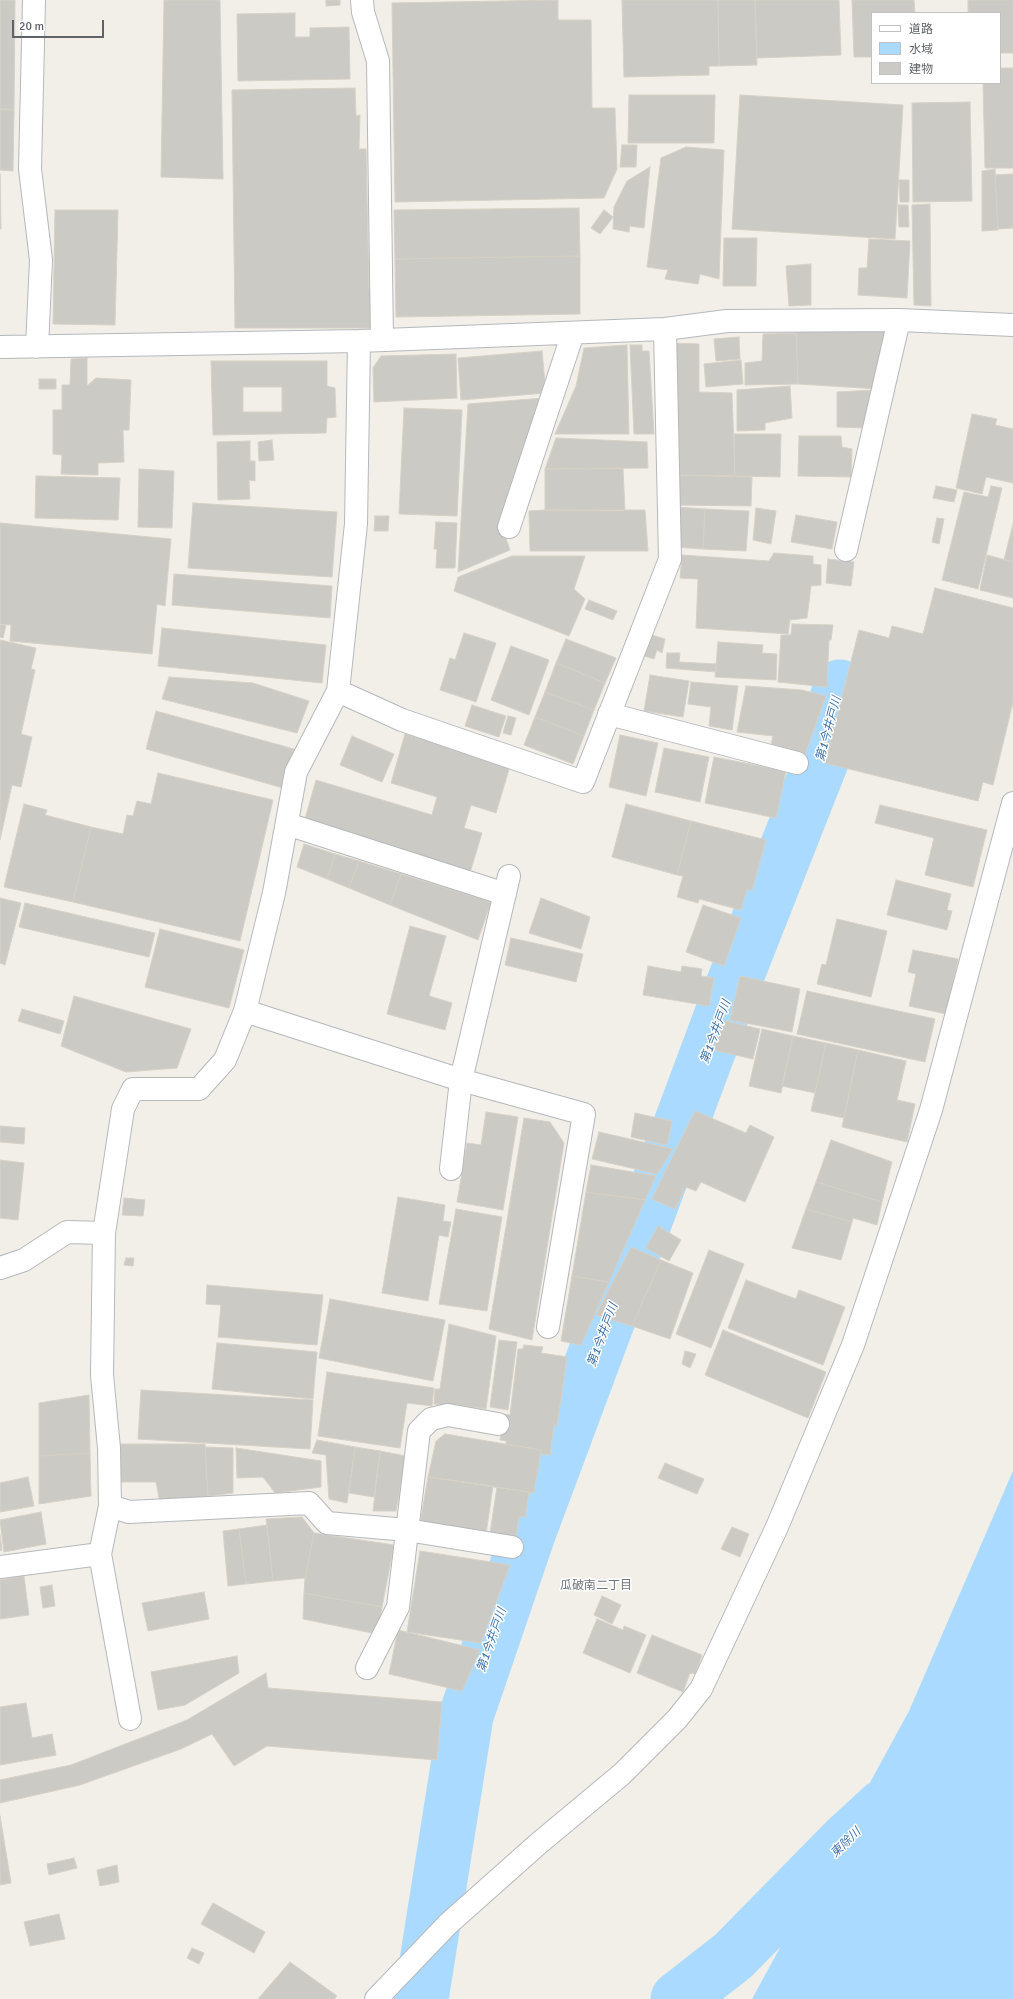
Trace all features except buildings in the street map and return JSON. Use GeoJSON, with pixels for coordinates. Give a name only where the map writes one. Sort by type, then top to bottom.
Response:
{"type":"FeatureCollection","features":[{"type":"Feature","properties":{"kind":"street"},"geometry":{"type":"LineString","coordinates":[[34,0],[30,169],[40,260],[37,347]]}},
{"type":"Feature","properties":{"kind":"street"},"geometry":{"type":"LineString","coordinates":[[362,0],[363,12],[378,61],[382,340]]}},
{"type":"Feature","properties":{"kind":"street"},"geometry":{"type":"LineString","coordinates":[[0,347],[359,341],[664,329],[727,321],[899,320],[1013,325]]}},
{"type":"Feature","properties":{"kind":"street"},"geometry":{"type":"LineString","coordinates":[[846,550],[899,320]]}},
{"type":"Feature","properties":{"kind":"street"},"geometry":{"type":"LineString","coordinates":[[338,691],[402,720],[583,782],[670,559],[664,329]]}},
{"type":"Feature","properties":{"kind":"street"},"geometry":{"type":"LineString","coordinates":[[509,527],[574,332]]}},
{"type":"Feature","properties":{"kind":"street"},"geometry":{"type":"LineString","coordinates":[[130,1719],[100,1554],[110,1506],[109,1448],[102,1375],[104,1233],[123,1109],[134,1089],[199,1089],[225,1060],[245,1011],[274,893],[296,772],[338,691],[356,524],[359,341]]}},
{"type":"Feature","properties":{"kind":"street"},"geometry":{"type":"LineString","coordinates":[[609,714],[797,762]]}},
{"type":"Feature","properties":{"kind":"street"},"geometry":{"type":"LineString","coordinates":[[376,1999],[448,1924],[538,1844],[622,1774],[677,1719],[701,1689],[777,1527],[853,1345],[931,1110],[1013,803]]}},
{"type":"Feature","properties":{"kind":"street"},"geometry":{"type":"LineString","coordinates":[[286,824],[507,885],[462,1080],[451,1169]]}},
{"type":"Feature","properties":{"kind":"street"},"geometry":{"type":"LineString","coordinates":[[245,1011],[462,1080],[584,1114],[548,1327]]}},
{"type":"Feature","properties":{"kind":"street"},"geometry":{"type":"LineString","coordinates":[[0,1268],[24,1260],[67,1232],[104,1233]]}},
{"type":"Feature","properties":{"kind":"street"},"geometry":{"type":"LineString","coordinates":[[367,1668],[398,1607],[419,1431],[431,1419],[448,1415],[498,1424]]}},
{"type":"Feature","properties":{"kind":"street"},"geometry":{"type":"LineString","coordinates":[[110,1506],[129,1512],[309,1503],[327,1523],[407,1530],[512,1547]]}},
{"type":"Feature","properties":{"kind":"street"},"geometry":{"type":"LineString","coordinates":[[0,1567],[100,1554]]}},
{"type":"Feature","properties":{"kind":"water"},"geometry":{"type":"Polygon","coordinates":[[[1013,1471],[1013,1999],[752,1999],[909,1711],[1013,1471]]]}},
{"type":"Feature","properties":{"kind":"waterway","name":"第1今井戸川"},"geometry":{"type":"LineString","coordinates":[[421,1999],[466,1716],[528,1534],[731,990],[824,754],[840,687]]}},
{"type":"Feature","properties":{"kind":"waterway","name":"東除川"},"geometry":{"type":"LineString","coordinates":[[678,1999],[733,1956],[847,1840],[883,1807]]}},
{"type":"Feature","properties":{"kind":"district","name":"瓜破南二丁目"},"geometry":{"type":"Point","coordinates":[596,1586]}}]}
